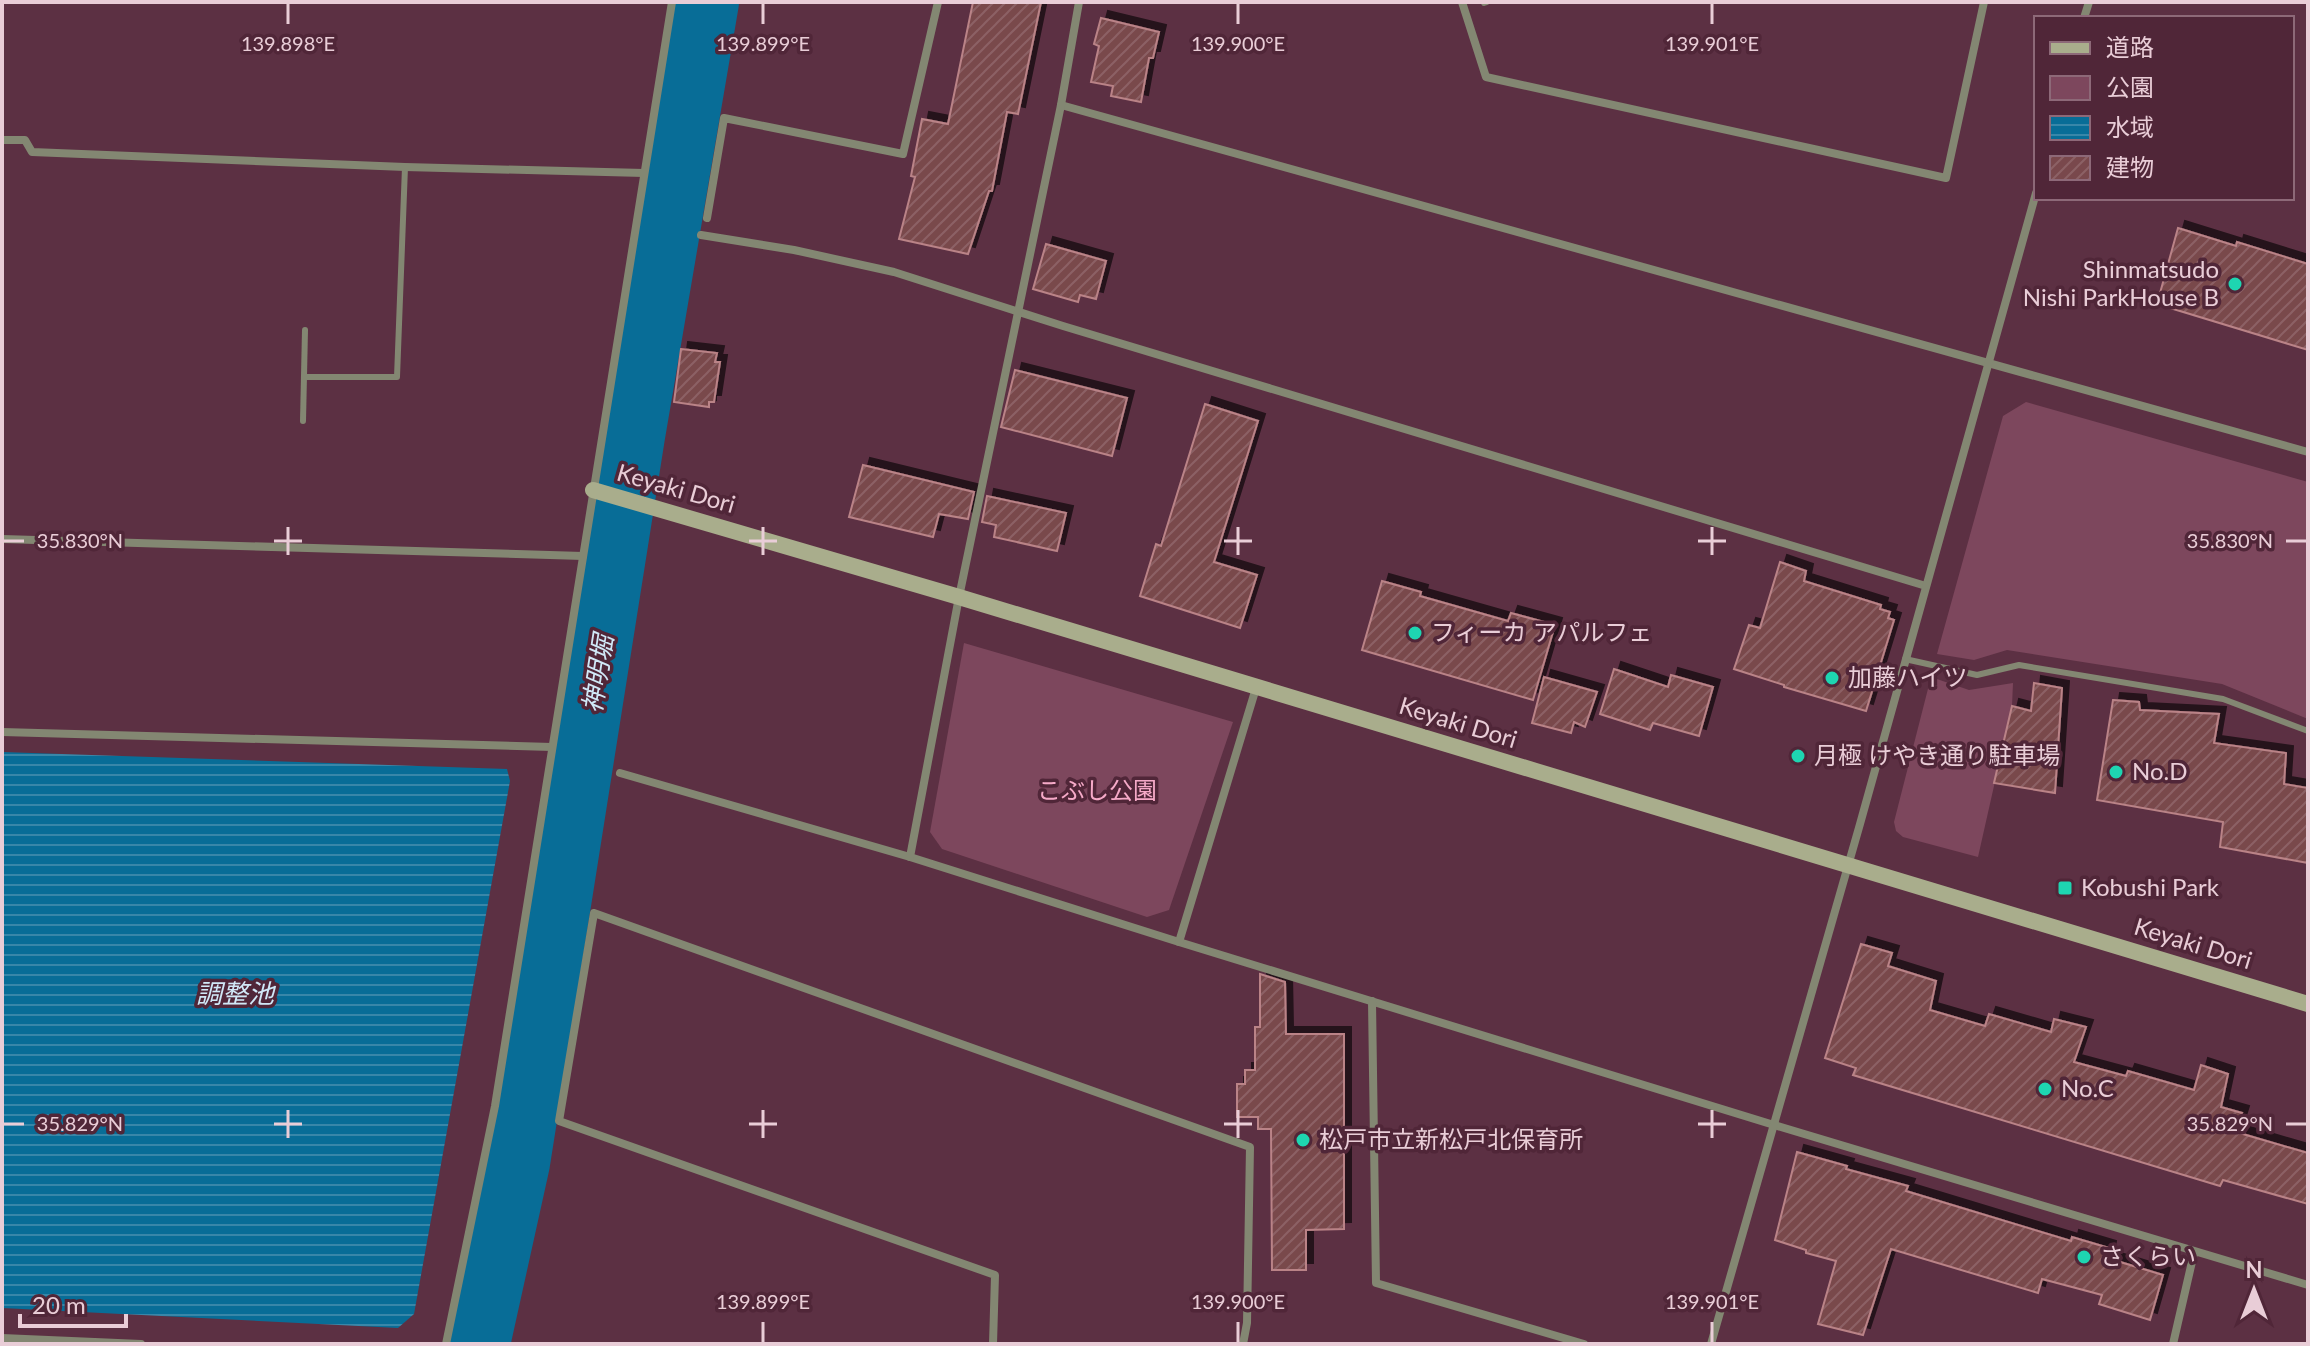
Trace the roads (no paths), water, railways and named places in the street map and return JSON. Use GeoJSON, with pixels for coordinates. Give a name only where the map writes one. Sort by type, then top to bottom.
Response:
{"type":"FeatureCollection","features":[{"type":"Feature","properties":{"kind":"street"},"geometry":{"type":"LineString","coordinates":[[446,1344],[495,1106],[583,556],[599,492],[644,173],[672,2]]}},
{"type":"Feature","properties":{"kind":"street"},"geometry":{"type":"LineString","coordinates":[[707,218],[724,118],[903,154],[938,2]]}},
{"type":"Feature","properties":{"kind":"street"},"geometry":{"type":"LineString","coordinates":[[910,857],[1079,2]]}},
{"type":"Feature","properties":{"kind":"street"},"geometry":{"type":"LineString","coordinates":[[1462,2],[1486,77],[1946,178],[1984,2]]}},
{"type":"Feature","properties":{"kind":"street"},"geometry":{"type":"LineString","coordinates":[[1061,105],[2308,452]]}},
{"type":"Feature","properties":{"kind":"street"},"geometry":{"type":"LineString","coordinates":[[2,140],[25,140],[32,152],[644,173]]}},
{"type":"Feature","properties":{"kind":"street"},"geometry":{"type":"LineString","coordinates":[[1711,1344],[2034,200]]}},
{"type":"Feature","properties":{"kind":"street"},"geometry":{"type":"LineString","coordinates":[[701,235],[794,250],[894,272],[1017,312],[1926,586]]}},
{"type":"Feature","properties":{"kind":"street","name":"Keyaki Dori"},"geometry":{"type":"LineString","coordinates":[[599,492],[959,597],[2308,1004]]}},
{"type":"Feature","properties":{"kind":"street"},"geometry":{"type":"LineString","coordinates":[[2,539],[583,556]]}},
{"type":"Feature","properties":{"kind":"street"},"geometry":{"type":"LineString","coordinates":[[1179,942],[1256,688]]}},
{"type":"Feature","properties":{"kind":"street"},"geometry":{"type":"LineString","coordinates":[[2,732],[552,747]]}},
{"type":"Feature","properties":{"kind":"street"},"geometry":{"type":"LineString","coordinates":[[620,773],[910,857],[1774,1125],[2308,1285]]}},
{"type":"Feature","properties":{"kind":"street"},"geometry":{"type":"LineString","coordinates":[[993,1344],[995,1275],[559,1121],[594,913],[1250,1147],[1247,1323],[1243,1344]]}},
{"type":"Feature","properties":{"kind":"street"},"geometry":{"type":"LineString","coordinates":[[1372,1001],[1376,1283],[1584,1344]]}},
{"type":"Feature","properties":{"kind":"street"},"geometry":{"type":"LineString","coordinates":[[2173,1344],[2194,1253]]}},
{"type":"Feature","properties":{"kind":"street"},"geometry":{"type":"LineString","coordinates":[[2,1338],[141,1344]]}},
{"type":"Feature","properties":{"kind":"lane"},"geometry":{"type":"LineString","coordinates":[[304,377],[397,377],[405,167]]}},
{"type":"Feature","properties":{"kind":"lane"},"geometry":{"type":"LineString","coordinates":[[303,421],[305,330]]}},
{"type":"Feature","properties":{"kind":"lane"},"geometry":{"type":"LineString","coordinates":[[1905,659],[1977,675],[2019,665],[2223,699],[2308,731]]}},
{"type":"Feature","properties":{"kind":"water","name":"調整池"},"geometry":{"type":"Polygon","coordinates":[[[2,752],[507,769],[510,781],[414,1314],[398,1328],[2,1308],[2,752]]]}},
{"type":"Feature","properties":{"kind":"waterway","name":"神明堀"},"geometry":{"type":"LineString","coordinates":[[478,1344],[518,1163],[633,436],[707,2]]}},
{"type":"Feature","properties":{"kind":"place","name":"Shinmatsudo Nishi ParkHouse B"},"geometry":{"type":"Point","coordinates":[2235,284]}},
{"type":"Feature","properties":{"kind":"place","name":"フィーカ アパルフェ"},"geometry":{"type":"Point","coordinates":[1415,633]}},
{"type":"Feature","properties":{"kind":"place","name":"加藤ハイツ"},"geometry":{"type":"Point","coordinates":[1832,678]}},
{"type":"Feature","properties":{"kind":"place","name":"月極 けやき通り駐車場"},"geometry":{"type":"Point","coordinates":[1798,756]}},
{"type":"Feature","properties":{"kind":"place","name":"No.D"},"geometry":{"type":"Point","coordinates":[2116,772]}},
{"type":"Feature","properties":{"kind":"place","name":"Kobushi Park"},"geometry":{"type":"Point","coordinates":[2065,888]}},
{"type":"Feature","properties":{"kind":"place","name":"No.C"},"geometry":{"type":"Point","coordinates":[2045,1089]}},
{"type":"Feature","properties":{"kind":"place","name":"松戸市立新松戸北保育所"},"geometry":{"type":"Point","coordinates":[1303,1140]}},
{"type":"Feature","properties":{"kind":"place","name":"さくらい"},"geometry":{"type":"Point","coordinates":[2084,1257]}},
{"type":"Feature","properties":{"kind":"park label","name":"こぶし公園"},"geometry":{"type":"Point","coordinates":[1097,791]}}]}
